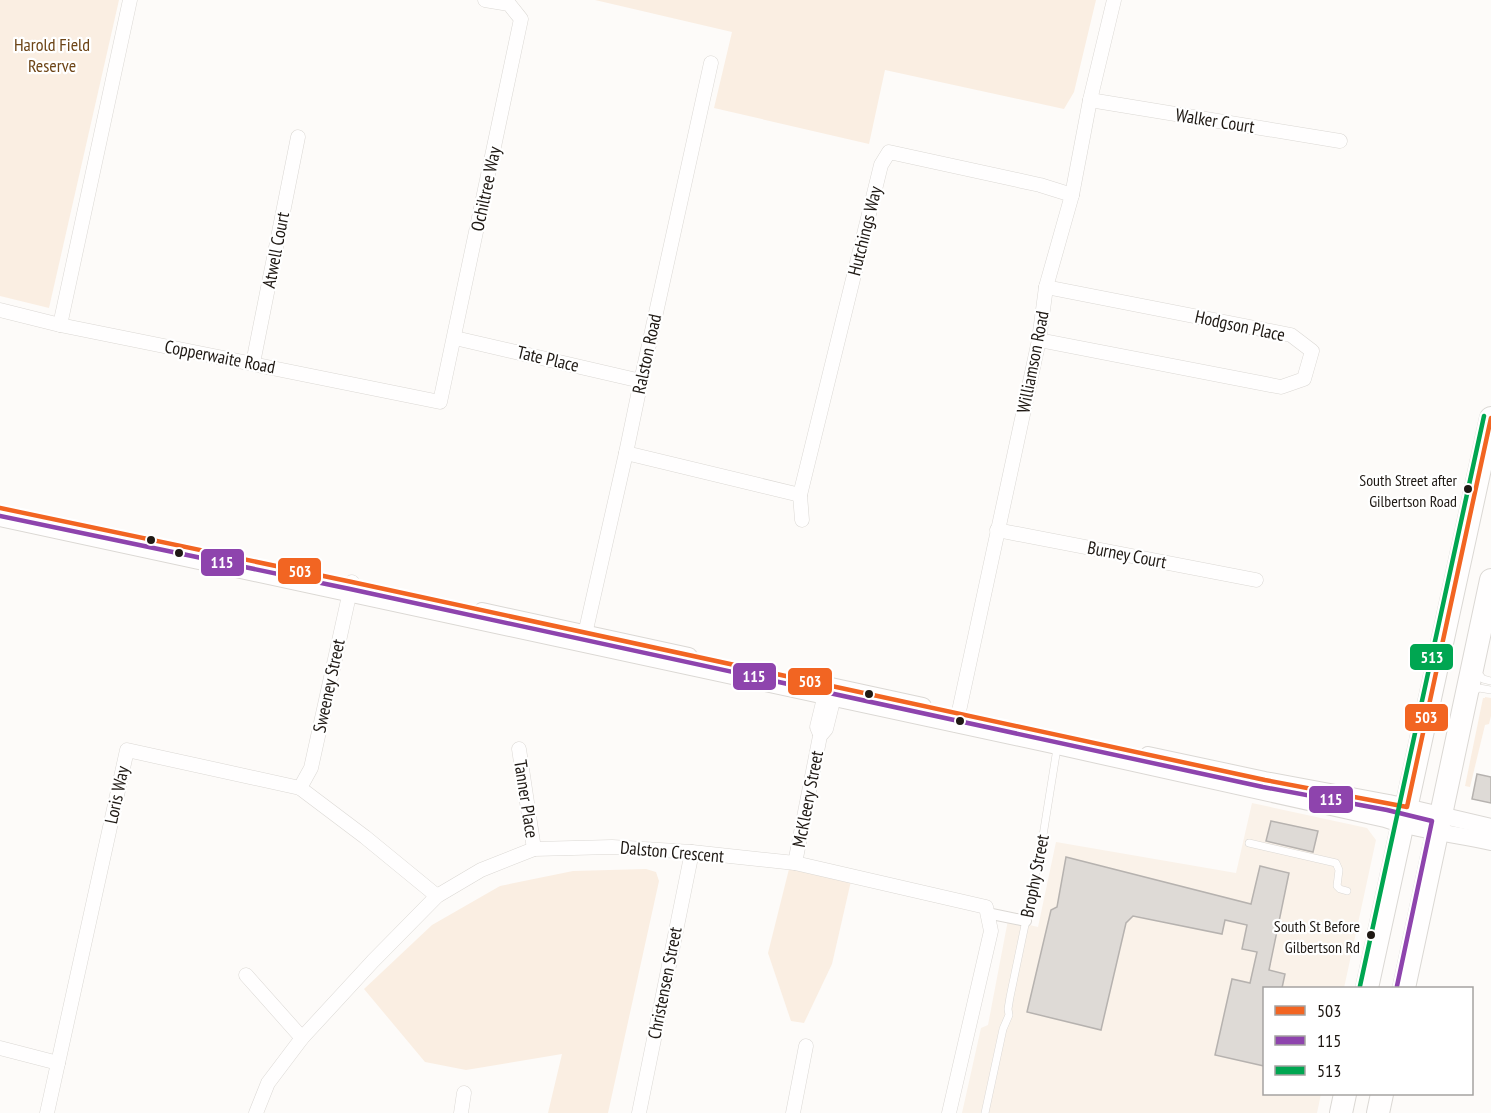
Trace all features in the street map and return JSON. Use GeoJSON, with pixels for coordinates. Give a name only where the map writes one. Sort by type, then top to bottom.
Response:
{"type":"FeatureCollection","features":[{"type":"Feature","properties":{"kind":"highway"},"geometry":{"type":"LineString","coordinates":[[1367,987],[1491,418]]}},
{"type":"Feature","properties":{"kind":"highway"},"geometry":{"type":"LineString","coordinates":[[1404,987],[1491,580]]}},
{"type":"Feature","properties":{"kind":"highway"},"geometry":{"type":"LineString","coordinates":[[1378,1113],[1382,1095]]}},
{"type":"Feature","properties":{"kind":"street"},"geometry":{"type":"LineString","coordinates":[[60,325],[130,0]]}},
{"type":"Feature","properties":{"kind":"street","name":"Ochiltree Way"},"geometry":{"type":"LineString","coordinates":[[440,402],[521,19],[509,4],[485,0]]}},
{"type":"Feature","properties":{"kind":"street","name":"Williamson Road"},"geometry":{"type":"LineString","coordinates":[[957,720],[1039,340],[1046,287],[1072,195],[1090,100],[1114,0]]}},
{"type":"Feature","properties":{"kind":"street","name":"Ralston Road"},"geometry":{"type":"LineString","coordinates":[[584,639],[711,63]]}},
{"type":"Feature","properties":{"kind":"street","name":"Walker Court"},"geometry":{"type":"LineString","coordinates":[[1090,100],[1340,141]]}},
{"type":"Feature","properties":{"kind":"street","name":"Atwell Court"},"geometry":{"type":"LineString","coordinates":[[253,363],[298,137]]}},
{"type":"Feature","properties":{"kind":"street","name":"Hutchings Way"},"geometry":{"type":"LineString","coordinates":[[802,520],[801,495],[881,165],[889,152],[1072,195]]}},
{"type":"Feature","properties":{"kind":"street","name":"Hodgson Place"},"geometry":{"type":"LineString","coordinates":[[1039,340],[1281,387],[1304,379],[1312,351],[1291,335],[1046,287]]}},
{"type":"Feature","properties":{"kind":"street","name":"Copperwaite Road"},"geometry":{"type":"LineString","coordinates":[[0,310],[60,325],[440,402]]}},
{"type":"Feature","properties":{"kind":"street","name":"Tate Place"},"geometry":{"type":"LineString","coordinates":[[455,338],[641,381]]}},
{"type":"Feature","properties":{"kind":"street"},"geometry":{"type":"LineString","coordinates":[[626,453],[801,495]]}},
{"type":"Feature","properties":{"kind":"street"},"geometry":{"type":"LineString","coordinates":[[0,508],[350,588],[957,720],[1264,780],[1439,824],[1491,827]]}},
{"type":"Feature","properties":{"kind":"street"},"geometry":{"type":"LineString","coordinates":[[0,518],[350,588]]}},
{"type":"Feature","properties":{"kind":"street","name":"Burney Court"},"geometry":{"type":"LineString","coordinates":[[998,530],[1256,580]]}},
{"type":"Feature","properties":{"kind":"street","name":"Sweeney Street"},"geometry":{"type":"LineString","coordinates":[[300,788],[312,768],[350,588]]}},
{"type":"Feature","properties":{"kind":"street","name":"McKleery Street"},"geometry":{"type":"LineString","coordinates":[[795,863],[820,736],[826,729],[830,692]]}},
{"type":"Feature","properties":{"kind":"street","name":"Tanner Place"},"geometry":{"type":"LineString","coordinates":[[519,749],[534,849]]}},
{"type":"Feature","properties":{"kind":"street","name":"Loris Way"},"geometry":{"type":"LineString","coordinates":[[47,1113],[127,750],[300,788],[437,896]]}},
{"type":"Feature","properties":{"kind":"street"},"geometry":{"type":"LineString","coordinates":[[1439,824],[1462,835],[1491,842]]}},
{"type":"Feature","properties":{"kind":"street","name":"Dalston Crescent"},"geometry":{"type":"LineString","coordinates":[[256,1113],[268,1083],[302,1038],[437,896],[481,870],[534,849],[612,847],[692,852],[795,863],[986,907],[987,913]]}},
{"type":"Feature","properties":{"kind":"street","name":"Christensen Street"},"geometry":{"type":"LineString","coordinates":[[639,1113],[692,852]]}},
{"type":"Feature","properties":{"kind":"street"},"geometry":{"type":"LineString","coordinates":[[950,1113],[990,931],[987,913],[1026,921]]}},
{"type":"Feature","properties":{"kind":"street"},"geometry":{"type":"LineString","coordinates":[[246,975],[302,1038]]}},
{"type":"Feature","properties":{"kind":"street"},"geometry":{"type":"LineString","coordinates":[[793,1113],[806,1046]]}},
{"type":"Feature","properties":{"kind":"street"},"geometry":{"type":"LineString","coordinates":[[0,1048],[58,1063]]}},
{"type":"Feature","properties":{"kind":"street"},"geometry":{"type":"LineString","coordinates":[[461,1113],[464,1093]]}},
{"type":"Feature","properties":{"kind":"lane"},"geometry":{"type":"LineString","coordinates":[[1473,663],[1480,677],[1491,681]]}},
{"type":"Feature","properties":{"kind":"lane"},"geometry":{"type":"LineString","coordinates":[[1465,701],[1479,688],[1491,690]]}},
{"type":"Feature","properties":{"kind":"lane","name":"Brophy Street"},"geometry":{"type":"LineString","coordinates":[[985,1113],[1003,1029],[1009,1016],[1010,997],[1041,848],[1058,741]]}},
{"type":"Feature","properties":{"kind":"lane"},"geometry":{"type":"LineString","coordinates":[[1249,843],[1336,863],[1339,870],[1337,886],[1347,891]]}},
{"type":"Feature","properties":{"kind":"shaded area"},"geometry":{"type":"Polygon","coordinates":[[[1252,803],[1367,828],[1376,840],[1344,987],[1263,987],[1263,1095],[1321,1095],[1317,1113],[962,1113],[981,1028],[988,1025],[1008,920],[1038,927],[1056,842],[1236,873],[1252,803]]]}},
{"type":"Feature","properties":{"kind":"green space","name":"Harold Field Reserve"},"geometry":{"type":"Polygon","coordinates":[[[0,0],[119,0],[49,308],[0,296],[0,0]]]}},
{"type":"Feature","properties":{"kind":"green space"},"geometry":{"type":"Polygon","coordinates":[[[595,0],[1096,0],[1074,92],[1064,109],[885,70],[869,144],[714,108],[732,32],[595,0]]]}},
{"type":"Feature","properties":{"kind":"green space"},"geometry":{"type":"Polygon","coordinates":[[[1485,697],[1491,698],[1491,716],[1489,724],[1485,725],[1470,787],[1465,786],[1485,697]]]}},
{"type":"Feature","properties":{"kind":"green space"},"geometry":{"type":"Polygon","coordinates":[[[646,869],[656,872],[659,881],[608,1113],[548,1113],[562,1054],[466,1070],[425,1062],[364,989],[432,925],[500,886],[573,871],[646,869]]]}},
{"type":"Feature","properties":{"kind":"green space"},"geometry":{"type":"Polygon","coordinates":[[[789,869],[851,881],[832,964],[804,1023],[791,1021],[768,953],[789,869]]]}},
{"type":"Feature","properties":{"kind":"building"},"geometry":{"type":"Polygon","coordinates":[[[1477,774],[1491,777],[1491,803],[1472,799],[1477,774]]]}},
{"type":"Feature","properties":{"kind":"building"},"geometry":{"type":"Polygon","coordinates":[[[1271,821],[1318,831],[1313,852],[1266,841],[1271,821]]]}},
{"type":"Feature","properties":{"kind":"building"},"geometry":{"type":"Polygon","coordinates":[[[1066,857],[1251,904],[1260,866],[1289,873],[1269,970],[1285,974],[1282,987],[1263,987],[1263,1066],[1215,1055],[1232,979],[1250,983],[1257,952],[1242,949],[1247,925],[1225,920],[1222,934],[1133,916],[1126,923],[1101,1030],[1027,1012],[1051,910],[1057,907],[1066,857]]]}},
{"type":"Feature","properties":{"kind":"transit line","name":"513"},"geometry":{"type":"LineString","coordinates":[[1360,986],[1484,416]]}},
{"type":"Feature","properties":{"kind":"transit line","name":"503"},"geometry":{"type":"LineString","coordinates":[[0,508],[1265,780],[1407,807],[1491,418]]}},
{"type":"Feature","properties":{"kind":"transit line","name":"115"},"geometry":{"type":"LineString","coordinates":[[0,516],[350,589],[1263,787],[1387,810],[1432,821],[1397,986]]}},
{"type":"Feature","properties":{"kind":"place","name":"South Street after Gilbertson Road"},"geometry":{"type":"Point","coordinates":[1468,489]}},
{"type":"Feature","properties":{"kind":"place","name":"South St Before Gilbertson Rd"},"geometry":{"type":"Point","coordinates":[1371,935]}}]}
